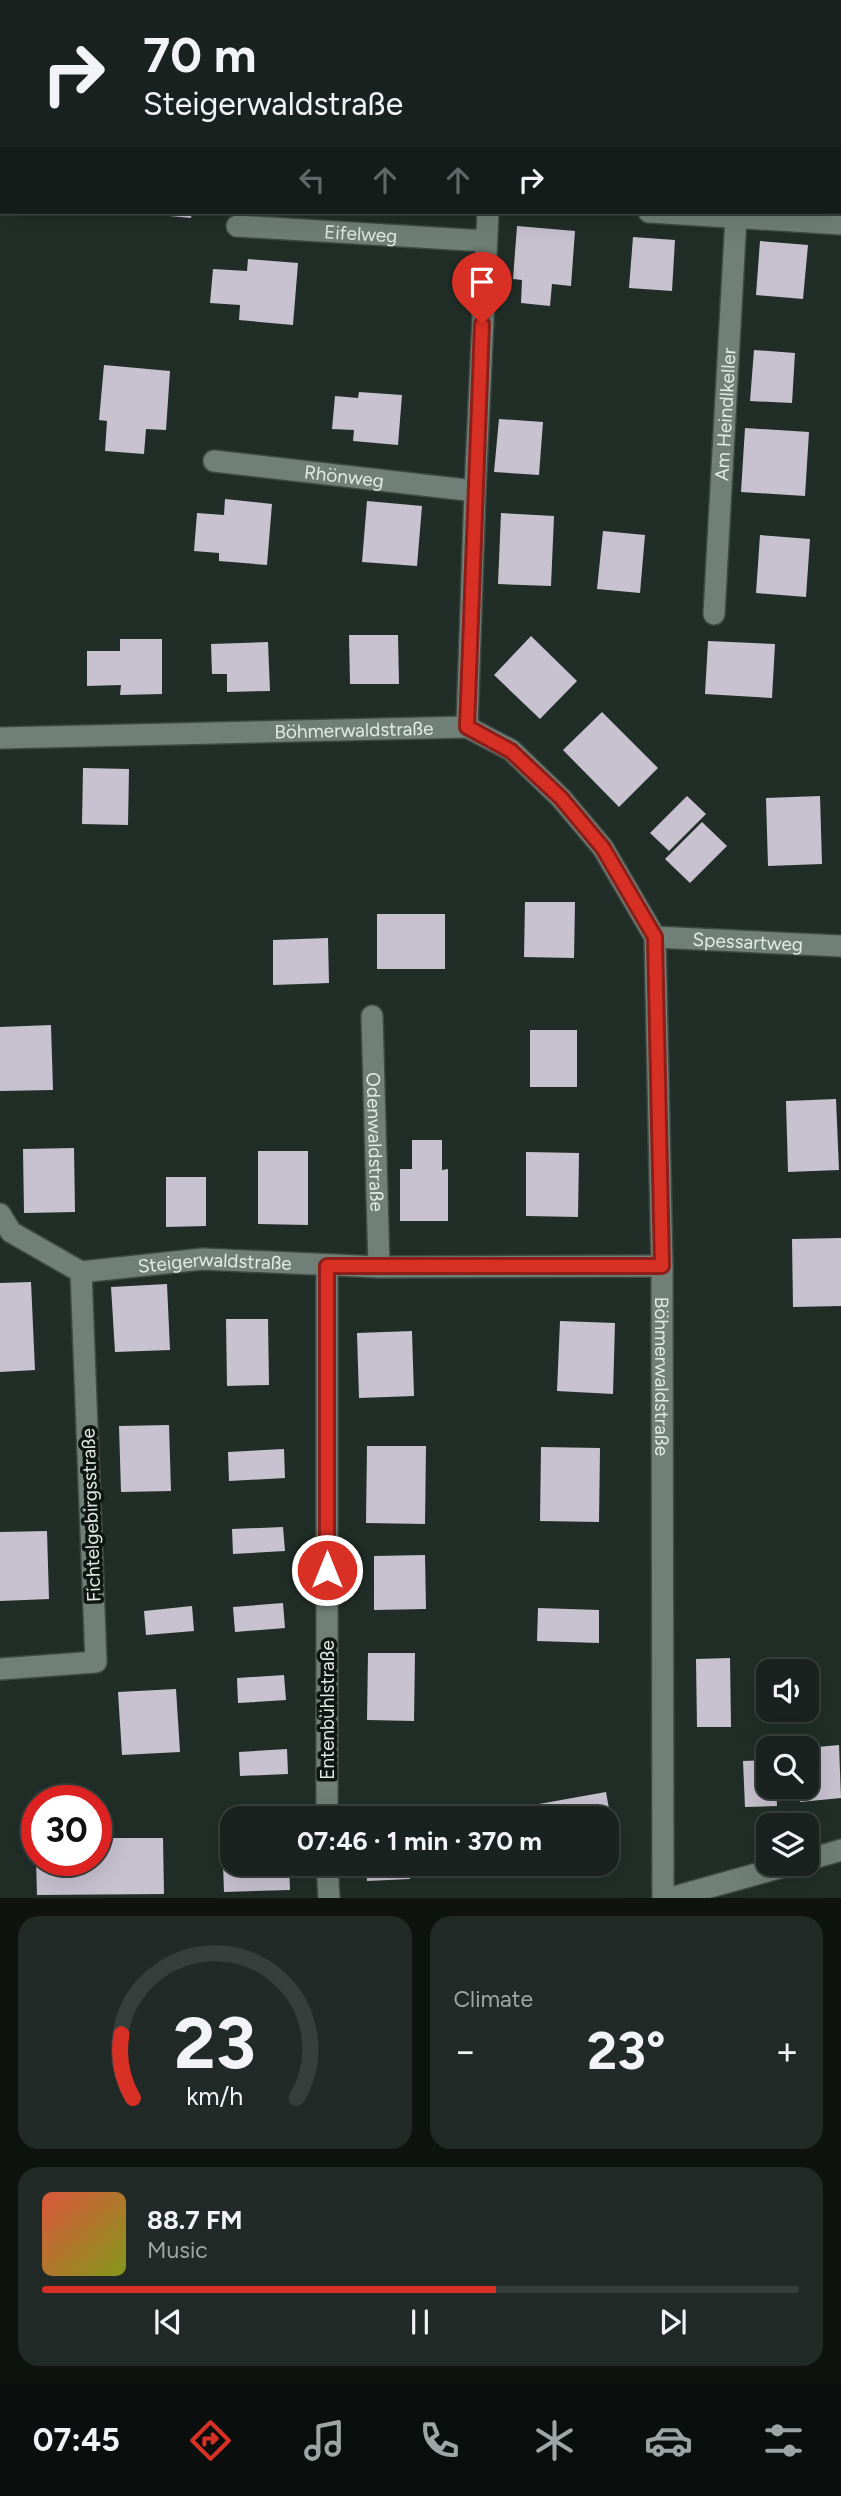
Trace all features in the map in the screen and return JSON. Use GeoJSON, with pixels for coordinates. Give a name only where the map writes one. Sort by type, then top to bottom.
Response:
{"type":"FeatureCollection","features":[{"type":"Feature","properties":{"kind":"street"},"geometry":{"type":"LineString","coordinates":[[467,727],[488,214]]}},
{"type":"Feature","properties":{"kind":"street"},"geometry":{"type":"LineString","coordinates":[[684,214],[841,224]]}},
{"type":"Feature","properties":{"kind":"street","name":"Am Heindlkeller"},"geometry":{"type":"LineString","coordinates":[[714,614],[736,217]]}},
{"type":"Feature","properties":{"kind":"street","name":"Eifelweg"},"geometry":{"type":"LineString","coordinates":[[237,226],[486,241]]}},
{"type":"Feature","properties":{"kind":"street","name":"Rhönweg"},"geometry":{"type":"LineString","coordinates":[[214,461],[475,491]]}},
{"type":"Feature","properties":{"kind":"street","name":"Böhmerwaldstraße"},"geometry":{"type":"LineString","coordinates":[[0,738],[467,727],[511,751],[561,798],[603,848],[655,937],[662,1266],[663,1898]]}},
{"type":"Feature","properties":{"kind":"street","name":"Spessartweg"},"geometry":{"type":"LineString","coordinates":[[655,937],[841,946]]}},
{"type":"Feature","properties":{"kind":"street","name":"Odenwaldstraße"},"geometry":{"type":"LineString","coordinates":[[372,1016],[379,1267]]}},
{"type":"Feature","properties":{"kind":"street"},"geometry":{"type":"LineString","coordinates":[[0,1214],[11,1232],[81,1272]]}},
{"type":"Feature","properties":{"kind":"street","name":"Steigerwaldstraße"},"geometry":{"type":"LineString","coordinates":[[81,1272],[203,1259],[379,1267],[662,1266]]}},
{"type":"Feature","properties":{"kind":"street","name":"Entenbühlstraße"},"geometry":{"type":"LineString","coordinates":[[327,1266],[327,1806]]}},
{"type":"Feature","properties":{"kind":"street","name":"Fichtelgebirgsstraße"},"geometry":{"type":"LineString","coordinates":[[0,1669],[96,1662],[81,1272]]}},
{"type":"Feature","properties":{"kind":"street"},"geometry":{"type":"LineString","coordinates":[[819,1856],[841,1850]]}},
{"type":"Feature","properties":{"kind":"street"},"geometry":{"type":"LineString","coordinates":[[670,1898],[756,1874]]}},
{"type":"Feature","properties":{"kind":"street"},"geometry":{"type":"LineString","coordinates":[[328,1876],[329,1898]]}},
{"type":"Feature","properties":{"kind":"building"},"geometry":{"type":"Polygon","coordinates":[[[159,214],[192,214],[191,218],[159,214]]]}},
{"type":"Feature","properties":{"kind":"building"},"geometry":{"type":"Polygon","coordinates":[[[517,226],[575,231],[571,286],[552,284],[550,306],[521,303],[522,280],[513,279],[517,226]]]}},
{"type":"Feature","properties":{"kind":"building"},"geometry":{"type":"Polygon","coordinates":[[[633,237],[675,240],[672,291],[629,288],[633,237]]]}},
{"type":"Feature","properties":{"kind":"building"},"geometry":{"type":"Polygon","coordinates":[[[760,241],[808,245],[803,299],[756,295],[760,241]]]}},
{"type":"Feature","properties":{"kind":"building"},"geometry":{"type":"Polygon","coordinates":[[[248,259],[298,263],[293,325],[239,320],[240,305],[210,303],[213,269],[247,271],[248,259]]]}},
{"type":"Feature","properties":{"kind":"building"},"geometry":{"type":"Polygon","coordinates":[[[754,350],[795,353],[792,403],[750,401],[754,350]]]}},
{"type":"Feature","properties":{"kind":"building"},"geometry":{"type":"Polygon","coordinates":[[[104,365],[170,371],[166,430],[146,429],[144,454],[105,451],[107,421],[99,420],[104,365]]]}},
{"type":"Feature","properties":{"kind":"building"},"geometry":{"type":"Polygon","coordinates":[[[359,392],[402,395],[398,445],[353,441],[354,430],[332,429],[335,396],[358,398],[359,392]]]}},
{"type":"Feature","properties":{"kind":"building"},"geometry":{"type":"Polygon","coordinates":[[[499,419],[543,422],[539,475],[494,472],[499,419]]]}},
{"type":"Feature","properties":{"kind":"building"},"geometry":{"type":"Polygon","coordinates":[[[745,428],[809,432],[805,496],[741,492],[745,428]]]}},
{"type":"Feature","properties":{"kind":"building"},"geometry":{"type":"Polygon","coordinates":[[[225,499],[272,504],[267,565],[219,561],[219,553],[194,551],[197,513],[224,515],[225,499]]]}},
{"type":"Feature","properties":{"kind":"building"},"geometry":{"type":"Polygon","coordinates":[[[367,501],[422,506],[417,566],[362,562],[367,501]]]}},
{"type":"Feature","properties":{"kind":"building"},"geometry":{"type":"Polygon","coordinates":[[[501,513],[554,516],[551,586],[498,584],[501,513]]]}},
{"type":"Feature","properties":{"kind":"building"},"geometry":{"type":"Polygon","coordinates":[[[603,531],[645,535],[640,593],[597,589],[603,531]]]}},
{"type":"Feature","properties":{"kind":"building"},"geometry":{"type":"Polygon","coordinates":[[[760,535],[810,539],[806,597],[756,593],[760,535]]]}},
{"type":"Feature","properties":{"kind":"building"},"geometry":{"type":"Polygon","coordinates":[[[349,635],[398,635],[399,684],[350,684],[349,635]]]}},
{"type":"Feature","properties":{"kind":"building"},"geometry":{"type":"Polygon","coordinates":[[[531,636],[577,681],[540,719],[494,675],[531,636]]]}},
{"type":"Feature","properties":{"kind":"building"},"geometry":{"type":"Polygon","coordinates":[[[120,639],[162,639],[162,694],[120,695],[121,685],[87,686],[87,651],[120,651],[120,639]]]}},
{"type":"Feature","properties":{"kind":"building"},"geometry":{"type":"Polygon","coordinates":[[[708,641],[775,644],[772,698],[705,694],[708,641]]]}},
{"type":"Feature","properties":{"kind":"building"},"geometry":{"type":"Polygon","coordinates":[[[268,642],[270,691],[227,692],[227,674],[212,674],[211,644],[268,642]]]}},
{"type":"Feature","properties":{"kind":"building"},"geometry":{"type":"Polygon","coordinates":[[[602,712],[658,768],[619,807],[563,750],[602,712]]]}},
{"type":"Feature","properties":{"kind":"building"},"geometry":{"type":"Polygon","coordinates":[[[83,768],[129,769],[128,825],[82,824],[83,768]]]}},
{"type":"Feature","properties":{"kind":"building"},"geometry":{"type":"Polygon","coordinates":[[[687,796],[706,814],[669,851],[650,833],[687,796]]]}},
{"type":"Feature","properties":{"kind":"building"},"geometry":{"type":"Polygon","coordinates":[[[820,796],[822,864],[768,866],[766,798],[820,796]]]}},
{"type":"Feature","properties":{"kind":"building"},"geometry":{"type":"Polygon","coordinates":[[[702,822],[727,846],[690,883],[665,859],[702,822]]]}},
{"type":"Feature","properties":{"kind":"building"},"geometry":{"type":"Polygon","coordinates":[[[525,902],[575,902],[574,958],[524,957],[525,902]]]}},
{"type":"Feature","properties":{"kind":"building"},"geometry":{"type":"Polygon","coordinates":[[[377,914],[445,914],[445,969],[377,969],[377,914]]]}},
{"type":"Feature","properties":{"kind":"building"},"geometry":{"type":"Polygon","coordinates":[[[328,938],[329,983],[273,985],[273,940],[328,938]]]}},
{"type":"Feature","properties":{"kind":"building"},"geometry":{"type":"Polygon","coordinates":[[[51,1025],[53,1090],[0,1091],[0,1027],[51,1025]]]}},
{"type":"Feature","properties":{"kind":"building"},"geometry":{"type":"Polygon","coordinates":[[[530,1030],[577,1030],[577,1087],[530,1087],[530,1030]]]}},
{"type":"Feature","properties":{"kind":"building"},"geometry":{"type":"Polygon","coordinates":[[[836,1099],[839,1170],[788,1172],[786,1101],[836,1099]]]}},
{"type":"Feature","properties":{"kind":"building"},"geometry":{"type":"Polygon","coordinates":[[[412,1140],[442,1140],[442,1170],[448,1169],[448,1221],[400,1221],[400,1169],[412,1169],[412,1140]]]}},
{"type":"Feature","properties":{"kind":"building"},"geometry":{"type":"Polygon","coordinates":[[[74,1148],[75,1212],[24,1213],[23,1149],[74,1148]]]}},
{"type":"Feature","properties":{"kind":"building"},"geometry":{"type":"Polygon","coordinates":[[[258,1151],[308,1151],[308,1225],[258,1224],[258,1151]]]}},
{"type":"Feature","properties":{"kind":"building"},"geometry":{"type":"Polygon","coordinates":[[[526,1152],[579,1153],[578,1217],[526,1216],[526,1152]]]}},
{"type":"Feature","properties":{"kind":"building"},"geometry":{"type":"Polygon","coordinates":[[[166,1177],[206,1177],[206,1226],[166,1227],[166,1177]]]}},
{"type":"Feature","properties":{"kind":"building"},"geometry":{"type":"Polygon","coordinates":[[[841,1238],[841,1306],[793,1307],[792,1239],[841,1238]]]}},
{"type":"Feature","properties":{"kind":"building"},"geometry":{"type":"Polygon","coordinates":[[[31,1282],[35,1370],[0,1372],[0,1283],[31,1282]]]}},
{"type":"Feature","properties":{"kind":"building"},"geometry":{"type":"Polygon","coordinates":[[[167,1284],[170,1350],[115,1352],[111,1287],[167,1284]]]}},
{"type":"Feature","properties":{"kind":"building"},"geometry":{"type":"Polygon","coordinates":[[[226,1319],[268,1319],[269,1385],[227,1386],[226,1319]]]}},
{"type":"Feature","properties":{"kind":"building"},"geometry":{"type":"Polygon","coordinates":[[[560,1321],[615,1323],[613,1394],[557,1391],[560,1321]]]}},
{"type":"Feature","properties":{"kind":"building"},"geometry":{"type":"Polygon","coordinates":[[[412,1331],[414,1396],[359,1398],[357,1333],[412,1331]]]}},
{"type":"Feature","properties":{"kind":"building"},"geometry":{"type":"Polygon","coordinates":[[[169,1425],[171,1491],[121,1492],[119,1426],[169,1425]]]}},
{"type":"Feature","properties":{"kind":"building"},"geometry":{"type":"Polygon","coordinates":[[[367,1446],[426,1446],[425,1524],[366,1523],[367,1446]]]}},
{"type":"Feature","properties":{"kind":"building"},"geometry":{"type":"Polygon","coordinates":[[[541,1447],[600,1448],[599,1522],[540,1521],[541,1447]]]}},
{"type":"Feature","properties":{"kind":"building"},"geometry":{"type":"Polygon","coordinates":[[[284,1449],[285,1478],[229,1481],[228,1452],[284,1449]]]}},
{"type":"Feature","properties":{"kind":"building"},"geometry":{"type":"Polygon","coordinates":[[[283,1527],[285,1551],[233,1554],[232,1529],[283,1527]]]}},
{"type":"Feature","properties":{"kind":"building"},"geometry":{"type":"Polygon","coordinates":[[[47,1531],[49,1599],[0,1601],[0,1532],[47,1531]]]}},
{"type":"Feature","properties":{"kind":"building"},"geometry":{"type":"Polygon","coordinates":[[[425,1555],[426,1609],[374,1610],[374,1556],[425,1555]]]}},
{"type":"Feature","properties":{"kind":"building"},"geometry":{"type":"Polygon","coordinates":[[[283,1603],[285,1628],[235,1632],[233,1607],[283,1603]]]}},
{"type":"Feature","properties":{"kind":"building"},"geometry":{"type":"Polygon","coordinates":[[[192,1606],[194,1631],[146,1635],[144,1611],[192,1606]]]}},
{"type":"Feature","properties":{"kind":"building"},"geometry":{"type":"Polygon","coordinates":[[[538,1608],[599,1610],[599,1643],[537,1641],[538,1608]]]}},
{"type":"Feature","properties":{"kind":"building"},"geometry":{"type":"Polygon","coordinates":[[[368,1653],[415,1653],[414,1721],[367,1720],[368,1653]]]}},
{"type":"Feature","properties":{"kind":"building"},"geometry":{"type":"Polygon","coordinates":[[[730,1658],[731,1727],[697,1727],[696,1659],[730,1658]]]}},
{"type":"Feature","properties":{"kind":"building"},"geometry":{"type":"Polygon","coordinates":[[[284,1675],[286,1700],[238,1703],[237,1678],[284,1675]]]}},
{"type":"Feature","properties":{"kind":"building"},"geometry":{"type":"Polygon","coordinates":[[[176,1689],[180,1752],[122,1755],[118,1692],[176,1689]]]}},
{"type":"Feature","properties":{"kind":"building"},"geometry":{"type":"Polygon","coordinates":[[[839,1745],[841,1798],[800,1802],[800,1799],[819,1799],[819,1747],[839,1745]]]}},
{"type":"Feature","properties":{"kind":"building"},"geometry":{"type":"Polygon","coordinates":[[[287,1749],[288,1774],[240,1776],[239,1752],[287,1749]]]}},
{"type":"Feature","properties":{"kind":"building"},"geometry":{"type":"Polygon","coordinates":[[[756,1760],[756,1799],[777,1799],[777,1806],[745,1807],[743,1761],[756,1760]]]}},
{"type":"Feature","properties":{"kind":"building"},"geometry":{"type":"Polygon","coordinates":[[[606,1792],[609,1806],[528,1806],[606,1792]]]}},
{"type":"Feature","properties":{"kind":"building"},"geometry":{"type":"Polygon","coordinates":[[[112,1838],[163,1838],[164,1894],[37,1895],[36,1876],[112,1876],[112,1838]]]}},
{"type":"Feature","properties":{"kind":"building"},"geometry":{"type":"Polygon","coordinates":[[[223,1876],[289,1876],[290,1890],[224,1892],[223,1876]]]}},
{"type":"Feature","properties":{"kind":"building"},"geometry":{"type":"Polygon","coordinates":[[[367,1876],[410,1876],[410,1879],[367,1881],[367,1876]]]}},
{"type":"Feature","properties":{"kind":"route"},"geometry":{"type":"LineString","coordinates":[[327,1570],[327,1266],[662,1266],[655,937],[603,848],[561,798],[511,751],[467,727],[482,324]]}}]}
